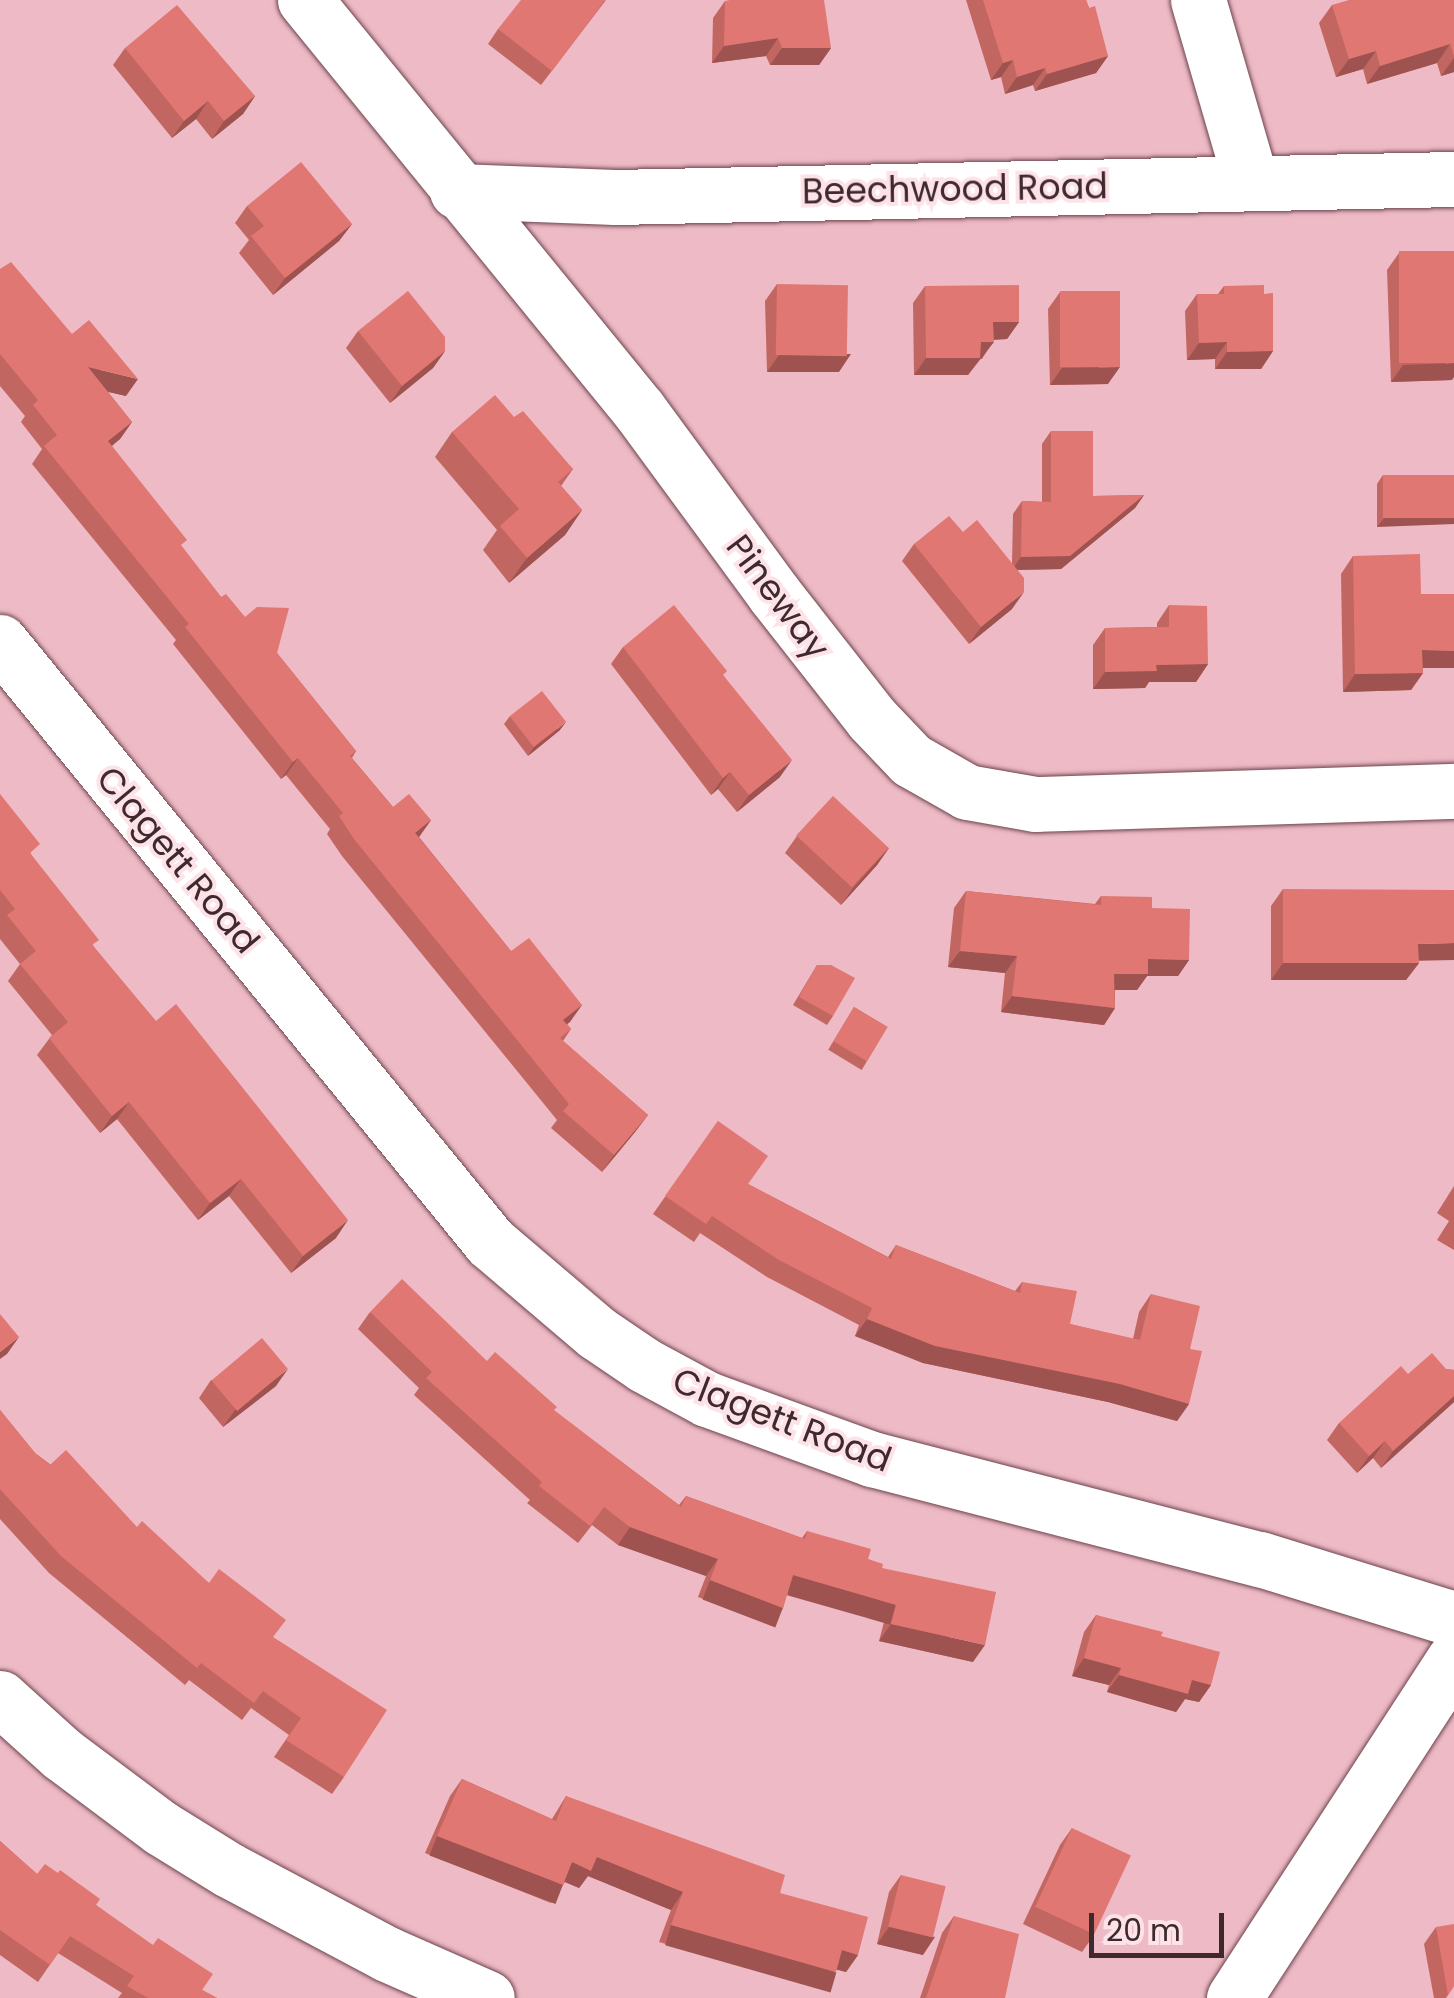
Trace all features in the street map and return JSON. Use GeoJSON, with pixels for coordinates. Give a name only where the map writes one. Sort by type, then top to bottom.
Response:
{"type":"FeatureCollection","features":[{"type":"Feature","properties":{"kind":"street","name":"Pineway"},"geometry":{"type":"LineString","coordinates":[[305,0],[456,192],[627,395],[872,719],[912,760],[967,792],[1036,804],[1454,790]]}},
{"type":"Feature","properties":{"kind":"street"},"geometry":{"type":"LineString","coordinates":[[1198,0],[1251,182]]}},
{"type":"Feature","properties":{"kind":"street","name":"Beechwood Road"},"geometry":{"type":"LineString","coordinates":[[456,192],[615,196],[1454,178]]}},
{"type":"Feature","properties":{"kind":"street","name":"Clagett Road"},"geometry":{"type":"LineString","coordinates":[[0,642],[480,1230],[541,1288],[644,1365],[707,1398],[872,1458],[1260,1559],[1454,1619]]}},
{"type":"Feature","properties":{"kind":"street"},"geometry":{"type":"LineString","coordinates":[[1234,1998],[1454,1659]]}},
{"type":"Feature","properties":{"kind":"street"},"geometry":{"type":"LineString","coordinates":[[0,1698],[62,1754],[160,1828],[229,1870],[386,1954],[487,1998]]}},
{"type":"Feature","properties":{"kind":"building"},"geometry":{"type":"Polygon","coordinates":[[[521,0],[605,0],[552,71],[498,29],[521,0]]]}},
{"type":"Feature","properties":{"kind":"building"},"geometry":{"type":"Polygon","coordinates":[[[824,0],[831,48],[782,48],[778,38],[724,46],[725,1],[824,0]]]}},
{"type":"Feature","properties":{"kind":"building"},"geometry":{"type":"Polygon","coordinates":[[[983,0],[1086,0],[1089,8],[1095,6],[1108,56],[1047,74],[1045,68],[1017,77],[1013,60],[1003,63],[983,0]]]}},
{"type":"Feature","properties":{"kind":"building"},"geometry":{"type":"Polygon","coordinates":[[[1349,0],[1454,0],[1454,56],[1450,44],[1380,66],[1376,51],[1349,59],[1332,5],[1349,0]]]}},
{"type":"Feature","properties":{"kind":"building"},"geometry":{"type":"Polygon","coordinates":[[[177,5],[255,96],[224,121],[208,101],[184,121],[125,48],[177,5]]]}},
{"type":"Feature","properties":{"kind":"building"},"geometry":{"type":"Polygon","coordinates":[[[301,162],[352,224],[285,278],[251,236],[264,226],[247,206],[301,162]]]}},
{"type":"Feature","properties":{"kind":"building"},"geometry":{"type":"Polygon","coordinates":[[[1399,251],[1454,251],[1454,363],[1399,363],[1399,251]]]}},
{"type":"Feature","properties":{"kind":"building"},"geometry":{"type":"Polygon","coordinates":[[[11,262],[72,334],[89,320],[138,379],[88,367],[132,422],[108,441],[187,540],[181,545],[221,597],[226,594],[245,617],[257,607],[289,608],[277,653],[356,751],[350,756],[393,807],[409,794],[431,820],[415,833],[511,951],[529,938],[582,1005],[563,1020],[571,1029],[560,1038],[648,1115],[614,1155],[563,1111],[569,1104],[354,839],[339,816],[343,813],[298,758],[293,762],[185,627],[189,624],[44,446],[57,435],[33,405],[38,400],[0,354],[0,269],[11,262]]]}},
{"type":"Feature","properties":{"kind":"building"},"geometry":{"type":"Polygon","coordinates":[[[777,284],[848,285],[847,356],[776,355],[777,284]]]}},
{"type":"Feature","properties":{"kind":"building"},"geometry":{"type":"Polygon","coordinates":[[[1019,285],[1019,322],[993,322],[994,342],[981,342],[980,358],[926,358],[925,286],[1019,285]]]}},
{"type":"Feature","properties":{"kind":"building"},"geometry":{"type":"Polygon","coordinates":[[[1264,285],[1264,294],[1273,293],[1273,351],[1227,352],[1227,342],[1199,343],[1197,294],[1224,294],[1224,286],[1264,285]]]}},
{"type":"Feature","properties":{"kind":"building"},"geometry":{"type":"Polygon","coordinates":[[[408,291],[445,337],[445,351],[402,386],[358,331],[408,291]]]}},
{"type":"Feature","properties":{"kind":"building"},"geometry":{"type":"Polygon","coordinates":[[[1060,291],[1120,291],[1120,367],[1060,367],[1060,291]]]}},
{"type":"Feature","properties":{"kind":"building"},"geometry":{"type":"Polygon","coordinates":[[[495,395],[514,417],[523,411],[573,469],[558,482],[582,510],[527,558],[500,526],[519,509],[452,432],[495,395]]]}},
{"type":"Feature","properties":{"kind":"building"},"geometry":{"type":"Polygon","coordinates":[[[1051,431],[1093,431],[1093,496],[1144,495],[1070,556],[1021,557],[1022,501],[1051,502],[1051,431]]]}},
{"type":"Feature","properties":{"kind":"building"},"geometry":{"type":"Polygon","coordinates":[[[1383,475],[1454,475],[1454,518],[1383,518],[1383,475]]]}},
{"type":"Feature","properties":{"kind":"building"},"geometry":{"type":"Polygon","coordinates":[[[949,516],[963,532],[977,520],[1024,578],[1024,592],[981,627],[914,544],[949,516]]]}},
{"type":"Feature","properties":{"kind":"building"},"geometry":{"type":"Polygon","coordinates":[[[1420,554],[1421,594],[1454,594],[1454,651],[1422,650],[1423,673],[1355,674],[1353,556],[1420,554]]]}},
{"type":"Feature","properties":{"kind":"building"},"geometry":{"type":"Polygon","coordinates":[[[674,605],[727,671],[723,675],[792,760],[749,795],[730,772],[723,778],[623,647],[674,605]]]}},
{"type":"Feature","properties":{"kind":"building"},"geometry":{"type":"Polygon","coordinates":[[[1169,605],[1207,606],[1208,664],[1156,665],[1157,671],[1105,672],[1105,628],[1169,627],[1169,605]]]}},
{"type":"Feature","properties":{"kind":"building"},"geometry":{"type":"Polygon","coordinates":[[[542,691],[566,722],[534,747],[510,716],[542,691]]]}},
{"type":"Feature","properties":{"kind":"building"},"geometry":{"type":"Polygon","coordinates":[[[0,794],[40,844],[30,853],[99,940],[92,945],[156,1021],[176,1004],[348,1220],[303,1256],[241,1179],[210,1203],[129,1102],[112,1116],[49,1038],[68,1022],[20,964],[36,951],[7,915],[15,909],[0,890],[0,794]]]}},
{"type":"Feature","properties":{"kind":"building"},"geometry":{"type":"Polygon","coordinates":[[[833,796],[889,848],[852,887],[796,835],[833,796]]]}},
{"type":"Feature","properties":{"kind":"building"},"geometry":{"type":"Polygon","coordinates":[[[1283,889],[1454,890],[1454,943],[1418,944],[1419,963],[1283,963],[1283,889]]]}},
{"type":"Feature","properties":{"kind":"building"},"geometry":{"type":"Polygon","coordinates":[[[966,891],[1101,905],[1101,896],[1152,897],[1152,908],[1190,909],[1189,960],[1148,959],[1148,974],[1114,974],[1115,1008],[1012,996],[1017,956],[960,951],[966,891]]]}},
{"type":"Feature","properties":{"kind":"building"},"geometry":{"type":"Polygon","coordinates":[[[817,965],[831,965],[855,978],[833,1016],[799,997],[817,965]]]}},
{"type":"Feature","properties":{"kind":"building"},"geometry":{"type":"Polygon","coordinates":[[[854,1007],[887,1027],[867,1061],[833,1041],[854,1007]]]}},
{"type":"Feature","properties":{"kind":"building"},"geometry":{"type":"Polygon","coordinates":[[[718,1121],[768,1156],[748,1184],[891,1259],[896,1245],[1020,1293],[1022,1282],[1077,1291],[1070,1324],[1140,1340],[1151,1294],[1200,1306],[1190,1349],[1202,1351],[1189,1404],[1120,1384],[935,1346],[867,1319],[872,1308],[779,1260],[712,1216],[706,1224],[665,1196],[718,1121]]]}},
{"type":"Feature","properties":{"kind":"building"},"geometry":{"type":"Polygon","coordinates":[[[402,1279],[487,1361],[495,1352],[557,1407],[554,1410],[681,1507],[686,1496],[805,1539],[807,1531],[871,1549],[868,1559],[883,1564],[882,1568],[996,1592],[985,1645],[891,1624],[896,1605],[793,1575],[783,1608],[710,1580],[718,1559],[630,1527],[604,1507],[590,1526],[539,1486],[542,1482],[426,1378],[432,1372],[370,1312],[402,1279]]]}},
{"type":"Feature","properties":{"kind":"building"},"geometry":{"type":"Polygon","coordinates":[[[0,1314],[19,1337],[0,1352],[0,1314]]]}},
{"type":"Feature","properties":{"kind":"building"},"geometry":{"type":"Polygon","coordinates":[[[262,1338],[288,1369],[237,1411],[211,1380],[262,1338]]]}},
{"type":"Feature","properties":{"kind":"building"},"geometry":{"type":"Polygon","coordinates":[[[1432,1353],[1446,1369],[1454,1370],[1454,1396],[1393,1451],[1385,1441],[1369,1456],[1339,1423],[1401,1366],[1408,1374],[1432,1353]]]}},
{"type":"Feature","properties":{"kind":"building"},"geometry":{"type":"Polygon","coordinates":[[[0,1410],[35,1453],[50,1465],[66,1450],[137,1527],[142,1521],[209,1583],[219,1569],[286,1620],[273,1637],[387,1710],[344,1777],[286,1740],[301,1718],[263,1691],[254,1703],[201,1663],[197,1668],[61,1556],[0,1489],[0,1410]]]}},
{"type":"Feature","properties":{"kind":"building"},"geometry":{"type":"Polygon","coordinates":[[[1096,1615],[1220,1652],[1211,1685],[1192,1680],[1188,1694],[1119,1675],[1121,1668],[1084,1658],[1096,1615]]]}},
{"type":"Feature","properties":{"kind":"building"},"geometry":{"type":"Polygon","coordinates":[[[462,1779],[556,1821],[566,1796],[785,1875],[780,1893],[868,1917],[858,1955],[842,1950],[836,1972],[671,1925],[683,1892],[597,1857],[591,1871],[572,1862],[563,1885],[437,1836],[462,1779]]]}},
{"type":"Feature","properties":{"kind":"building"},"geometry":{"type":"Polygon","coordinates":[[[1072,1828],[1131,1855],[1094,1934],[1035,1907],[1072,1828]]]}},
{"type":"Feature","properties":{"kind":"building"},"geometry":{"type":"Polygon","coordinates":[[[0,1841],[37,1874],[45,1864],[58,1873],[60,1870],[100,1899],[96,1905],[153,1945],[158,1938],[213,1974],[202,1990],[217,1998],[148,1998],[127,1986],[134,1976],[70,1936],[50,1965],[0,1930],[0,1841]]]}},
{"type":"Feature","properties":{"kind":"building"},"geometry":{"type":"Polygon","coordinates":[[[901,1875],[946,1886],[933,1938],[888,1926],[901,1875]]]}},
{"type":"Feature","properties":{"kind":"building"},"geometry":{"type":"Polygon","coordinates":[[[954,1916],[1019,1934],[1005,1998],[926,1998],[954,1916]]]}},
{"type":"Feature","properties":{"kind":"building"},"geometry":{"type":"Polygon","coordinates":[[[1454,1924],[1454,1986],[1448,1995],[1436,1927],[1454,1924]]]}}]}
